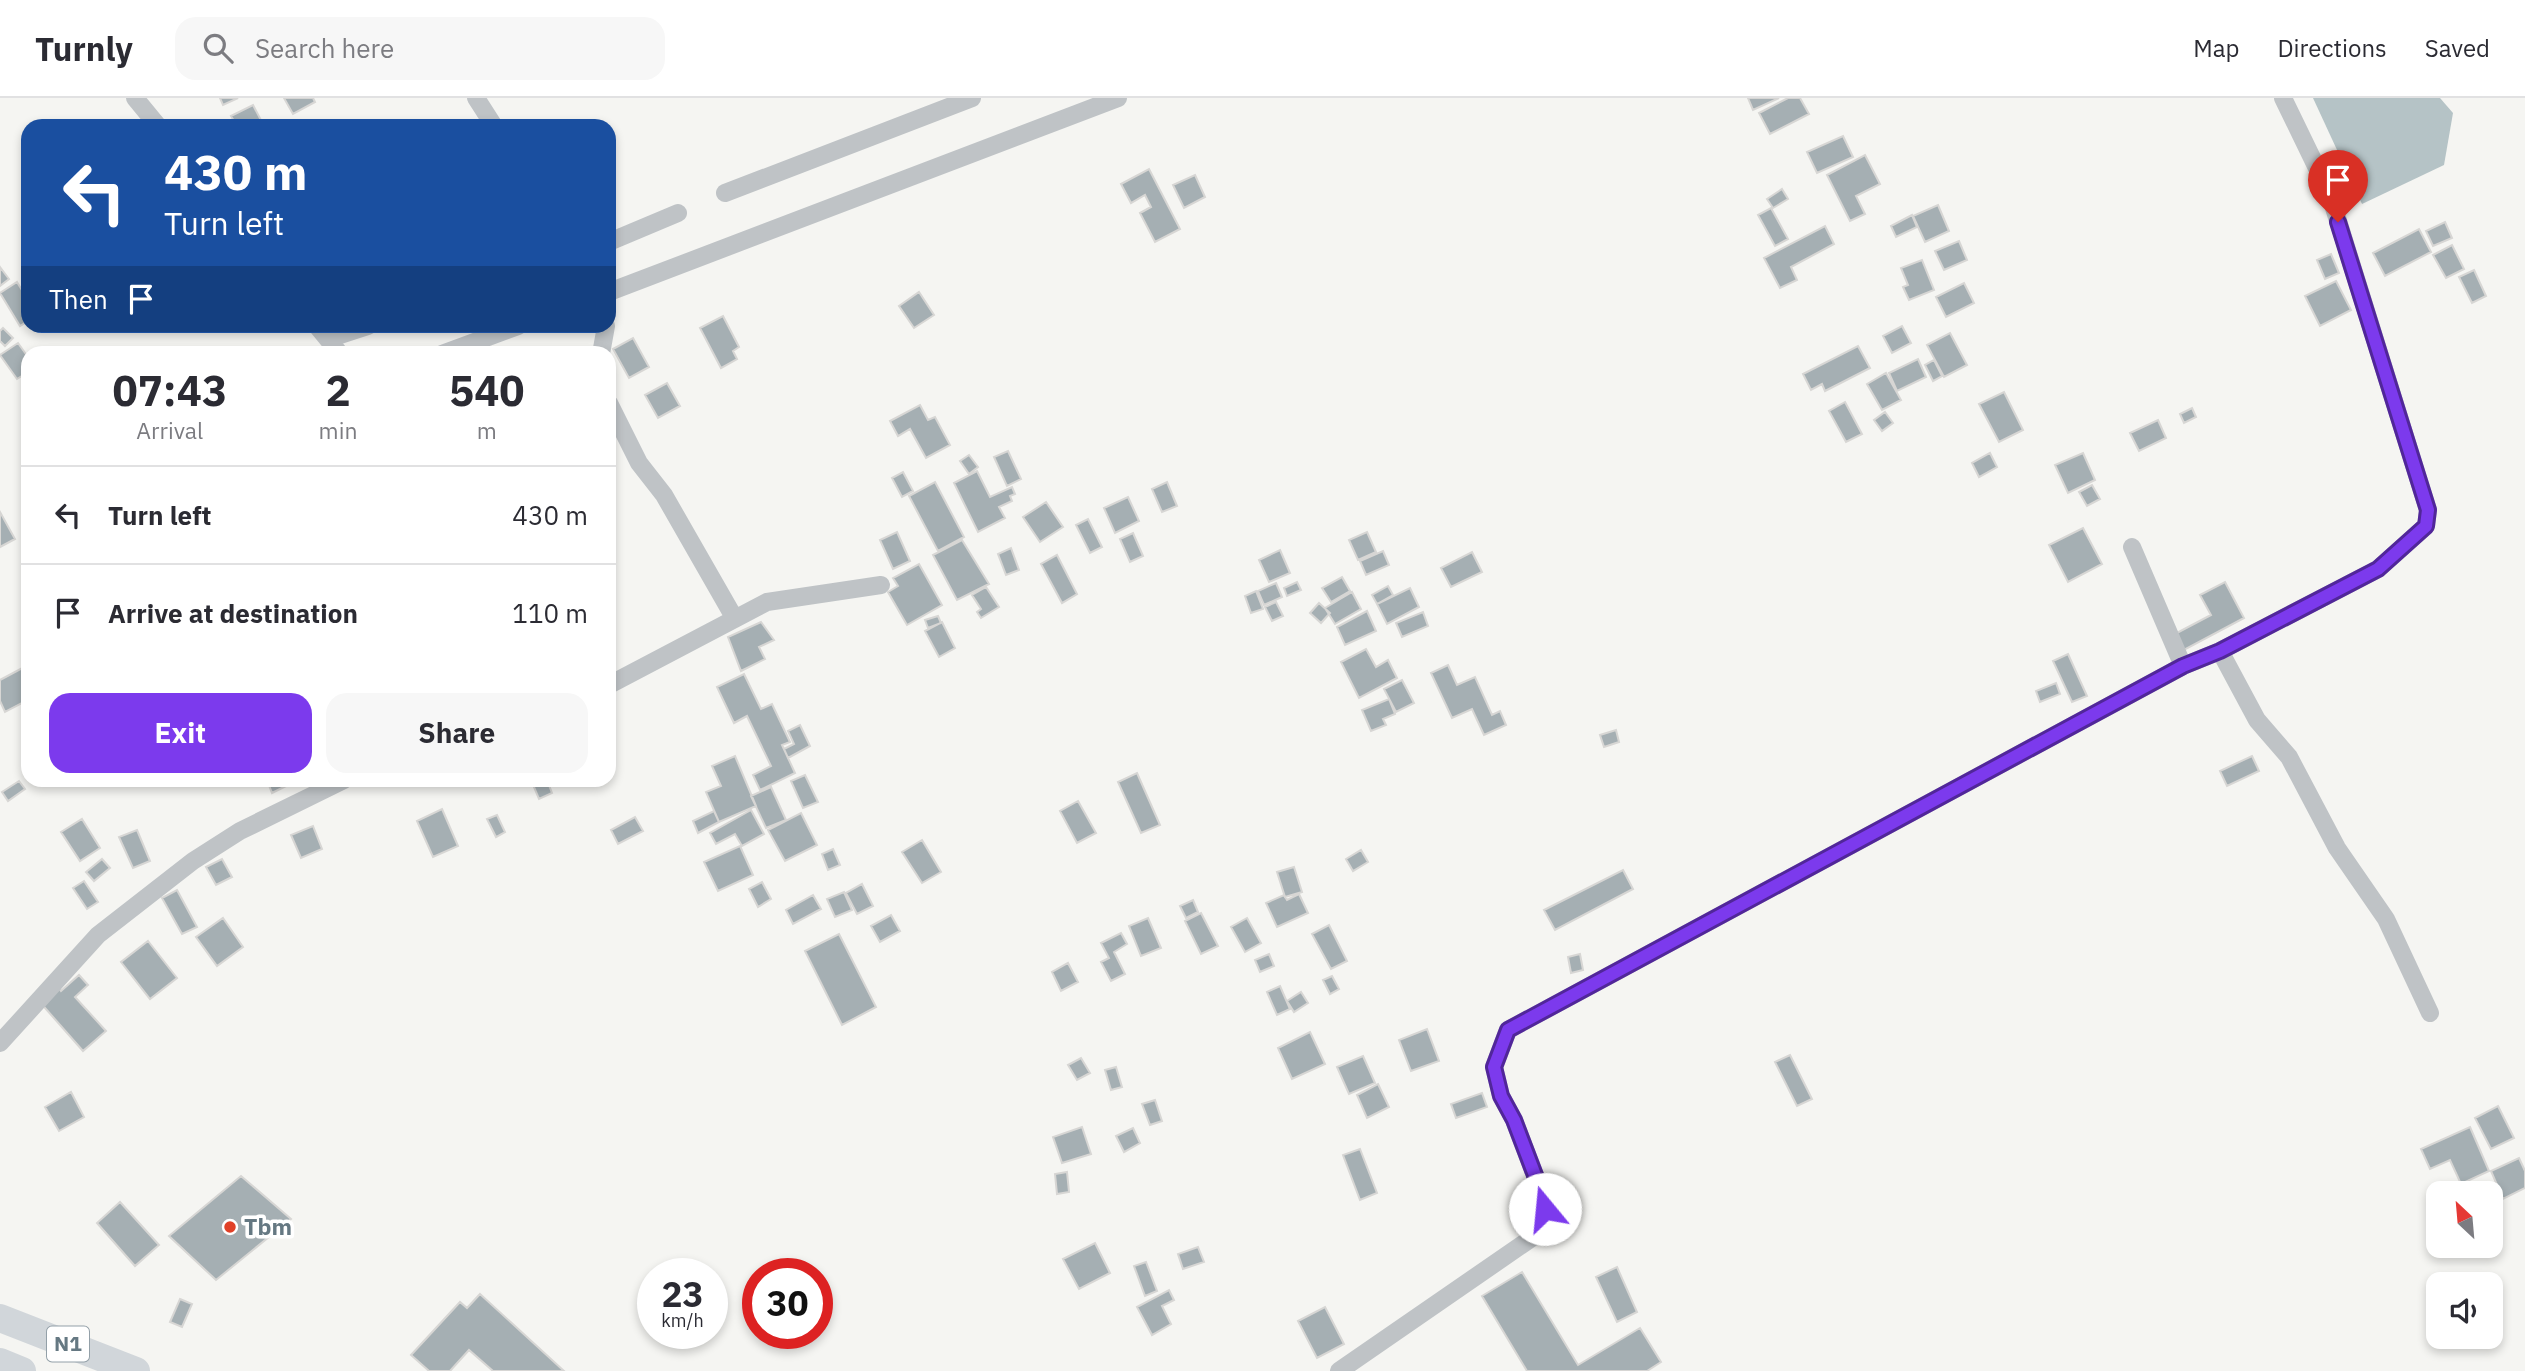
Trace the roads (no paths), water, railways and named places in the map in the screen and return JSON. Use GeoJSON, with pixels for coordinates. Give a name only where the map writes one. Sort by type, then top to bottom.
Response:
{"type":"FeatureCollection","features":[{"type":"Feature","properties":{"kind":"highway","name":"N1"},"geometry":{"type":"LineString","coordinates":[[0,1318],[136,1371]]}},
{"type":"Feature","properties":{"kind":"highway","name":"N1"},"geometry":{"type":"LineString","coordinates":[[0,1362],[22,1371]]}},
{"type":"Feature","properties":{"kind":"street"},"geometry":{"type":"LineString","coordinates":[[135,98],[152,119]]}},
{"type":"Feature","properties":{"kind":"street"},"geometry":{"type":"LineString","coordinates":[[476,98],[490,119]]}},
{"type":"Feature","properties":{"kind":"street"},"geometry":{"type":"LineString","coordinates":[[725,194],[972,98]]}},
{"type":"Feature","properties":{"kind":"street"},"geometry":{"type":"LineString","coordinates":[[616,289],[1118,98]]}},
{"type":"Feature","properties":{"kind":"street"},"geometry":{"type":"LineString","coordinates":[[1339,1371],[1549,1226],[1541,1191],[1514,1120],[1501,1096],[1494,1067],[1508,1030],[2183,666],[2220,651],[2378,569],[2426,526],[2428,510],[2330,195],[2283,98]]}},
{"type":"Feature","properties":{"kind":"street"},"geometry":{"type":"LineString","coordinates":[[616,239],[678,213]]}},
{"type":"Feature","properties":{"kind":"street"},"geometry":{"type":"LineString","coordinates":[[464,346],[499,333]]}},
{"type":"Feature","properties":{"kind":"street"},"geometry":{"type":"LineString","coordinates":[[616,417],[639,463],[664,495],[735,619]]}},
{"type":"Feature","properties":{"kind":"street"},"geometry":{"type":"LineString","coordinates":[[2132,547],[2183,666]]}},
{"type":"Feature","properties":{"kind":"street"},"geometry":{"type":"LineString","coordinates":[[616,681],[767,602],[881,585]]}},
{"type":"Feature","properties":{"kind":"street"},"geometry":{"type":"LineString","coordinates":[[2220,651],[2257,720],[2289,757],[2337,848],[2386,919],[2430,1013]]}},
{"type":"Feature","properties":{"kind":"street"},"geometry":{"type":"LineString","coordinates":[[0,1043],[99,936],[193,861],[240,831],[330,787]]}},
{"type":"Feature","properties":{"kind":"place","name":"Tbm"},"geometry":{"type":"Point","coordinates":[230,1227]}}]}
